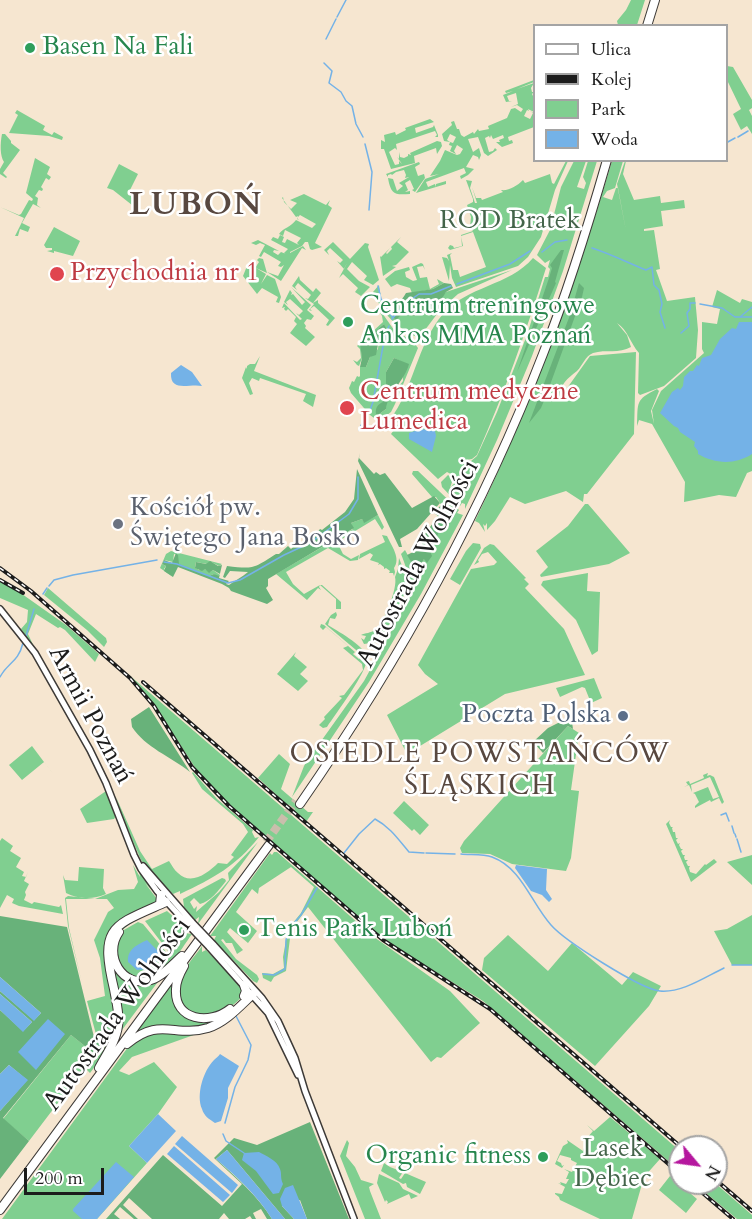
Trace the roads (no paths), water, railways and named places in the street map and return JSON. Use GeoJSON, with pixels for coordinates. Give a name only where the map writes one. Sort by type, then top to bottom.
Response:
{"type":"FeatureCollection","features":[{"type":"Feature","properties":{"kind":"highway"},"geometry":{"type":"LineString","coordinates":[[643,24],[650,0]]}},
{"type":"Feature","properties":{"kind":"highway"},"geometry":{"type":"LineString","coordinates":[[648,24],[655,0]]}},
{"type":"Feature","properties":{"kind":"highway","name":"Autostrada Wolności"},"geometry":{"type":"LineString","coordinates":[[601,162],[572,261],[548,328],[513,415],[473,504],[420,606],[382,672],[298,802],[353,726],[395,660],[441,578],[482,497],[544,352],[575,265],[606,162]]}},
{"type":"Feature","properties":{"kind":"highway","name":"Autostrada Wolności"},"geometry":{"type":"LineString","coordinates":[[0,1202],[268,844]]}},
{"type":"Feature","properties":{"kind":"highway"},"geometry":{"type":"LineString","coordinates":[[167,901],[122,929],[114,943],[113,959],[117,968],[125,976],[142,981],[159,976],[185,955]]}},
{"type":"Feature","properties":{"kind":"highway"},"geometry":{"type":"LineString","coordinates":[[99,1068],[115,1036],[119,1022],[107,960],[109,939],[123,923],[167,901]]}},
{"type":"Feature","properties":{"kind":"highway"},"geometry":{"type":"LineString","coordinates":[[185,955],[176,990],[180,1004],[187,1013],[202,1019],[216,1018],[227,1012],[250,990]]}},
{"type":"Feature","properties":{"kind":"highway","name":"Autostrada Wolności"},"geometry":{"type":"LineString","coordinates":[[0,1210],[117,1052],[185,955]]}},
{"type":"Feature","properties":{"kind":"highway"},"geometry":{"type":"LineString","coordinates":[[117,1052],[136,1035],[148,1030],[194,1030],[210,1027],[226,1019],[250,990]]}},
{"type":"Feature","properties":{"kind":"main road","name":"Armii Poznań"},"geometry":{"type":"LineString","coordinates":[[0,609],[35,653],[81,735],[104,779],[146,876],[167,901],[180,907],[191,924],[271,1017],[303,1084],[354,1219]]}},
{"type":"Feature","properties":{"kind":"main road","name":"Armii Poznań"},"geometry":{"type":"LineString","coordinates":[[133,850],[167,901]]}},
{"type":"Feature","properties":{"kind":"main road"},"geometry":{"type":"LineString","coordinates":[[180,907],[181,898]]}},
{"type":"Feature","properties":{"kind":"main road"},"geometry":{"type":"LineString","coordinates":[[167,901],[191,924]]}},
{"type":"Feature","properties":{"kind":"water"},"geometry":{"type":"Polygon","coordinates":[[[739,322],[752,322],[752,454],[739,460],[725,462],[711,460],[698,454],[694,446],[695,442],[680,432],[660,413],[672,392],[678,388],[680,390],[683,386],[684,377],[697,365],[699,366],[702,358],[711,355],[720,339],[732,328],[736,329],[739,322]]]}},
{"type":"Feature","properties":{"kind":"water"},"geometry":{"type":"Polygon","coordinates":[[[181,365],[192,372],[202,386],[182,386],[174,383],[171,373],[181,365]]]}},
{"type":"Feature","properties":{"kind":"water"},"geometry":{"type":"Polygon","coordinates":[[[421,429],[435,431],[432,452],[409,439],[409,433],[421,429]]]}},
{"type":"Feature","properties":{"kind":"water"},"geometry":{"type":"Polygon","coordinates":[[[516,865],[547,869],[546,890],[552,899],[549,902],[542,895],[531,891],[515,868],[516,865]]]}},
{"type":"Feature","properties":{"kind":"water"},"geometry":{"type":"Polygon","coordinates":[[[147,940],[162,957],[148,969],[137,970],[128,962],[129,954],[133,948],[147,940]]]}},
{"type":"Feature","properties":{"kind":"water"},"geometry":{"type":"Polygon","coordinates":[[[0,977],[41,1013],[34,1021],[0,991],[0,977]]]}},
{"type":"Feature","properties":{"kind":"water"},"geometry":{"type":"Polygon","coordinates":[[[0,994],[32,1022],[23,1032],[0,1010],[0,994]]]}},
{"type":"Feature","properties":{"kind":"water"},"geometry":{"type":"Polygon","coordinates":[[[48,1019],[65,1034],[36,1070],[18,1052],[48,1019]]]}},
{"type":"Feature","properties":{"kind":"water"},"geometry":{"type":"Polygon","coordinates":[[[220,1054],[239,1066],[228,1088],[228,1098],[221,1121],[215,1123],[203,1111],[200,1103],[200,1090],[207,1070],[220,1054]]]}},
{"type":"Feature","properties":{"kind":"water"},"geometry":{"type":"Polygon","coordinates":[[[9,1065],[28,1080],[0,1111],[0,1074],[9,1065]]]}},
{"type":"Feature","properties":{"kind":"water"},"geometry":{"type":"Polygon","coordinates":[[[158,1114],[176,1131],[147,1163],[129,1146],[158,1114]]]}},
{"type":"Feature","properties":{"kind":"water"},"geometry":{"type":"Polygon","coordinates":[[[182,1136],[238,1185],[232,1193],[175,1144],[182,1136]]]}},
{"type":"Feature","properties":{"kind":"water"},"geometry":{"type":"Polygon","coordinates":[[[174,1146],[230,1195],[223,1202],[167,1154],[174,1146]]]}},
{"type":"Feature","properties":{"kind":"water"},"geometry":{"type":"Polygon","coordinates":[[[227,1150],[285,1219],[272,1219],[253,1194],[216,1159],[227,1150]]]}},
{"type":"Feature","properties":{"kind":"water"},"geometry":{"type":"Polygon","coordinates":[[[259,1152],[279,1166],[283,1184],[279,1193],[273,1194],[256,1171],[242,1160],[244,1153],[259,1152]]]}},
{"type":"Feature","properties":{"kind":"water"},"geometry":{"type":"Polygon","coordinates":[[[116,1162],[134,1177],[97,1219],[82,1219],[73,1209],[116,1162]]]}},
{"type":"Feature","properties":{"kind":"water"},"geometry":{"type":"Polygon","coordinates":[[[293,1185],[307,1219],[294,1219],[282,1206],[280,1199],[285,1188],[293,1185]]]}},
{"type":"Feature","properties":{"kind":"waterway"},"geometry":{"type":"LineString","coordinates":[[337,17],[346,0]]}},
{"type":"Feature","properties":{"kind":"waterway"},"geometry":{"type":"LineString","coordinates":[[326,39],[336,19]]}},
{"type":"Feature","properties":{"kind":"waterway"},"geometry":{"type":"LineString","coordinates":[[324,63],[332,71],[329,83],[341,92],[352,106],[356,124],[363,137]]}},
{"type":"Feature","properties":{"kind":"waterway"},"geometry":{"type":"LineString","coordinates":[[738,137],[748,131]]}},
{"type":"Feature","properties":{"kind":"waterway"},"geometry":{"type":"LineString","coordinates":[[728,142],[735,138]]}},
{"type":"Feature","properties":{"kind":"waterway"},"geometry":{"type":"LineString","coordinates":[[365,144],[372,172],[369,210]]}},
{"type":"Feature","properties":{"kind":"waterway"},"geometry":{"type":"LineString","coordinates":[[542,252],[555,242],[567,240]]}},
{"type":"Feature","properties":{"kind":"waterway"},"geometry":{"type":"LineString","coordinates":[[592,248],[646,270],[652,267],[654,285],[659,290],[662,304],[660,312],[665,328]]}},
{"type":"Feature","properties":{"kind":"waterway"},"geometry":{"type":"LineString","coordinates":[[457,284],[510,264],[530,251]]}},
{"type":"Feature","properties":{"kind":"waterway"},"geometry":{"type":"LineString","coordinates":[[378,286],[381,299],[393,318]]}},
{"type":"Feature","properties":{"kind":"waterway"},"geometry":{"type":"LineString","coordinates":[[392,319],[406,303],[419,294],[431,294],[451,286]]}},
{"type":"Feature","properties":{"kind":"waterway"},"geometry":{"type":"LineString","coordinates":[[681,333],[689,326],[687,313],[690,303],[695,303]]}},
{"type":"Feature","properties":{"kind":"waterway"},"geometry":{"type":"LineString","coordinates":[[700,304],[722,308],[735,317],[752,317]]}},
{"type":"Feature","properties":{"kind":"waterway"},"geometry":{"type":"LineString","coordinates":[[740,317],[752,307]]}},
{"type":"Feature","properties":{"kind":"waterway"},"geometry":{"type":"LineString","coordinates":[[369,413],[385,335],[389,326]]}},
{"type":"Feature","properties":{"kind":"waterway"},"geometry":{"type":"LineString","coordinates":[[359,430],[365,417]]}},
{"type":"Feature","properties":{"kind":"waterway"},"geometry":{"type":"LineString","coordinates":[[164,562],[177,564],[228,583],[240,580],[310,543],[349,514],[358,499],[358,477]]}},
{"type":"Feature","properties":{"kind":"waterway"},"geometry":{"type":"LineString","coordinates":[[49,586],[54,580],[73,575],[157,560]]}},
{"type":"Feature","properties":{"kind":"waterway"},"geometry":{"type":"LineString","coordinates":[[43,594],[47,588]]}},
{"type":"Feature","properties":{"kind":"waterway"},"geometry":{"type":"LineString","coordinates":[[26,636],[34,609]]}},
{"type":"Feature","properties":{"kind":"waterway"},"geometry":{"type":"LineString","coordinates":[[0,677],[16,659],[23,643]]}},
{"type":"Feature","properties":{"kind":"waterway"},"geometry":{"type":"LineString","coordinates":[[721,815],[726,813],[729,821]]}},
{"type":"Feature","properties":{"kind":"waterway"},"geometry":{"type":"LineString","coordinates":[[344,853],[375,819],[389,830],[409,852],[424,853]]}},
{"type":"Feature","properties":{"kind":"waterway"},"geometry":{"type":"LineString","coordinates":[[732,826],[734,833]]}},
{"type":"Feature","properties":{"kind":"waterway"},"geometry":{"type":"LineString","coordinates":[[737,839],[741,852]]}},
{"type":"Feature","properties":{"kind":"waterway"},"geometry":{"type":"LineString","coordinates":[[426,853],[455,854]]}},
{"type":"Feature","properties":{"kind":"waterway"},"geometry":{"type":"LineString","coordinates":[[461,854],[488,856],[502,862],[519,878],[551,925],[571,942],[636,982],[660,991],[677,990],[724,968]]}},
{"type":"Feature","properties":{"kind":"waterway"},"geometry":{"type":"LineString","coordinates":[[263,974],[274,975],[285,969],[286,940],[289,929],[301,915],[317,888]]}},
{"type":"Feature","properties":{"kind":"waterway"},"geometry":{"type":"LineString","coordinates":[[732,965],[752,965]]}},
{"type":"Feature","properties":{"kind":"waterway"},"geometry":{"type":"LineString","coordinates":[[225,1123],[235,1087],[248,1060],[251,1045],[236,1016]]}},
{"type":"Feature","properties":{"kind":"waterway"},"geometry":{"type":"LineString","coordinates":[[223,1134],[226,1141],[244,1153]]}},
{"type":"Feature","properties":{"kind":"tunnel"},"geometry":{"type":"LineString","coordinates":[[266,842],[296,801]]}},
{"type":"Feature","properties":{"kind":"railway"},"geometry":{"type":"LineString","coordinates":[[0,568],[31,591],[130,678],[154,706],[192,767],[229,806],[383,940],[490,1009],[668,1164]]}},
{"type":"Feature","properties":{"kind":"railway"},"geometry":{"type":"LineString","coordinates":[[0,580],[23,593]]}},
{"type":"Feature","properties":{"kind":"railway"},"geometry":{"type":"LineString","coordinates":[[143,682],[668,1136]]}},
{"type":"Feature","properties":{"kind":"railway"},"geometry":{"type":"LineString","coordinates":[[728,1190],[752,1211]]}},
{"type":"Feature","properties":{"kind":"railway"},"geometry":{"type":"LineString","coordinates":[[705,1195],[733,1219]]}},
{"type":"Feature","properties":{"kind":"place","name":"Basen Na Fali"},"geometry":{"type":"Point","coordinates":[30,48]}},
{"type":"Feature","properties":{"kind":"place","name":"Przychodnia nr 1"},"geometry":{"type":"Point","coordinates":[57,274]}},
{"type":"Feature","properties":{"kind":"place","name":"Centrum treningowe Ankos MMA Poznań"},"geometry":{"type":"Point","coordinates":[348,322]}},
{"type":"Feature","properties":{"kind":"place","name":"Centrum medyczne Lumedica"},"geometry":{"type":"Point","coordinates":[347,408]}},
{"type":"Feature","properties":{"kind":"place","name":"Kościół pw. Świętego Jana Bosko"},"geometry":{"type":"Point","coordinates":[118,524]}},
{"type":"Feature","properties":{"kind":"place","name":"Poczta Polska"},"geometry":{"type":"Point","coordinates":[623,716]}},
{"type":"Feature","properties":{"kind":"place","name":"Tenis Park Luboń"},"geometry":{"type":"Point","coordinates":[244,930]}},
{"type":"Feature","properties":{"kind":"place","name":"Organic fitness"},"geometry":{"type":"Point","coordinates":[543,1157]}},
{"type":"Feature","properties":{"kind":"district","name":"LUBOŃ"},"geometry":{"type":"Point","coordinates":[196,207]}},
{"type":"Feature","properties":{"kind":"district","name":"OSIEDLE POWSTAŃCÓW ŚLĄSKICH"},"geometry":{"type":"Point","coordinates":[480,772]}},
{"type":"Feature","properties":{"kind":"park label","name":"ROD Bratek"},"geometry":{"type":"Point","coordinates":[510,222]}},
{"type":"Feature","properties":{"kind":"park label","name":"Lasek Dębiec"},"geometry":{"type":"Point","coordinates":[613,1165]}}]}
